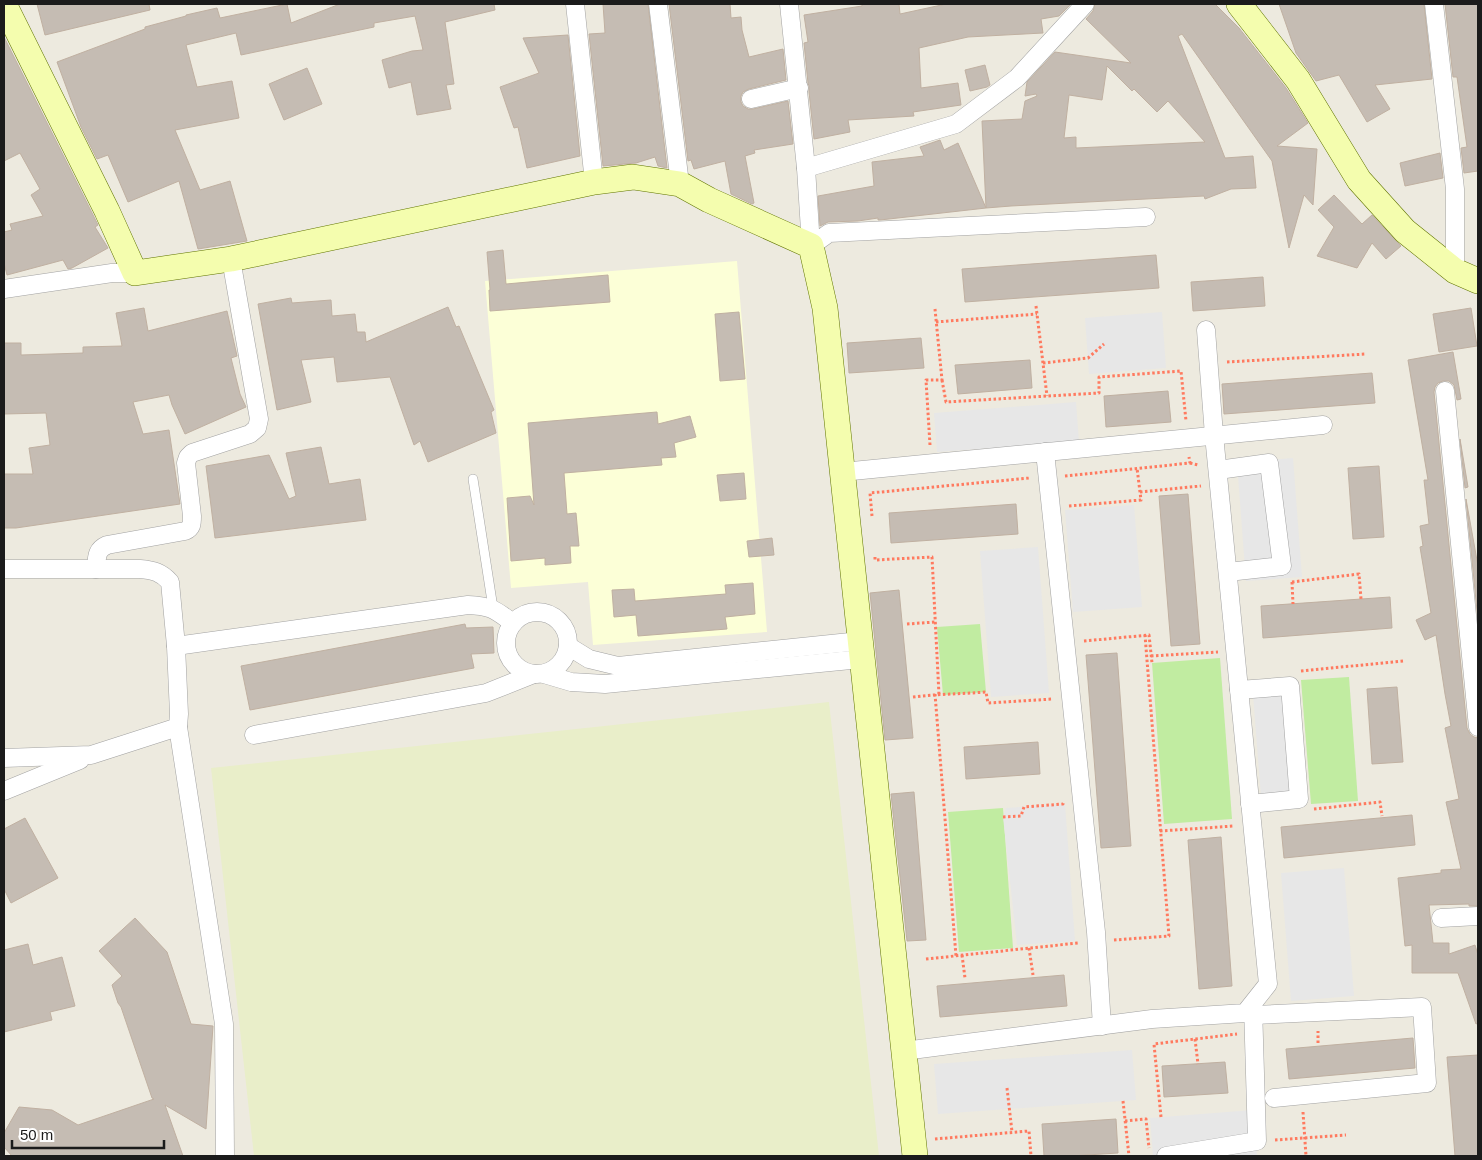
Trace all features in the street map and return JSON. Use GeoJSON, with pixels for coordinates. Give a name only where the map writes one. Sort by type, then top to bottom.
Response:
{"type":"FeatureCollection","features":[{"type":"Feature","properties":{"kind":"street"},"geometry":{"type":"LineString","coordinates":[[4,4],[107,211],[135,272]]}},
{"type":"Feature","properties":{"kind":"street"},"geometry":{"type":"LineString","coordinates":[[575,4],[594,182]]}},
{"type":"Feature","properties":{"kind":"street"},"geometry":{"type":"LineString","coordinates":[[658,4],[680,184]]}},
{"type":"Feature","properties":{"kind":"street"},"geometry":{"type":"LineString","coordinates":[[789,4],[799,88],[811,246],[825,308],[914,1149]]}},
{"type":"Feature","properties":{"kind":"street"},"geometry":{"type":"LineString","coordinates":[[806,168],[956,124],[1017,78],[1085,4]]}},
{"type":"Feature","properties":{"kind":"street"},"geometry":{"type":"LineString","coordinates":[[1239,4],[1298,80],[1359,180],[1405,231],[1455,271],[1478,280]]}},
{"type":"Feature","properties":{"kind":"street"},"geometry":{"type":"LineString","coordinates":[[1434,4],[1455,189],[1455,271]]}},
{"type":"Feature","properties":{"kind":"street"},"geometry":{"type":"LineString","coordinates":[[751,99],[799,88]]}},
{"type":"Feature","properties":{"kind":"street"},"geometry":{"type":"LineString","coordinates":[[4,289],[112,273],[135,272],[231,259],[594,182],[633,177],[680,184],[709,200],[811,246]]}},
{"type":"Feature","properties":{"kind":"street"},"geometry":{"type":"LineString","coordinates":[[811,246],[829,233],[1146,217]]}},
{"type":"Feature","properties":{"kind":"street"},"geometry":{"type":"LineString","coordinates":[[96,569],[98,554],[101,548],[107,545],[185,532],[190,529],[192,516],[186,463],[188,457],[192,452],[250,434],[257,428],[259,419],[231,259]]}},
{"type":"Feature","properties":{"kind":"street"},"geometry":{"type":"LineString","coordinates":[[904,1051],[1152,1019],[1245,1014],[1253,1009],[1268,984],[1228,572],[1210,468],[1214,435],[1206,330]]}},
{"type":"Feature","properties":{"kind":"street"},"geometry":{"type":"LineString","coordinates":[[1445,391],[1474,647],[1478,727]]}},
{"type":"Feature","properties":{"kind":"street"},"geometry":{"type":"LineString","coordinates":[[842,472],[1323,425]]}},
{"type":"Feature","properties":{"kind":"street"},"geometry":{"type":"LineString","coordinates":[[1045,452],[1096,932],[1102,1026]]}},
{"type":"Feature","properties":{"kind":"street"},"geometry":{"type":"LineString","coordinates":[[1210,468],[1269,463],[1282,566],[1228,572]]}},
{"type":"Feature","properties":{"kind":"street"},"geometry":{"type":"LineString","coordinates":[[4,569],[140,569],[151,570],[164,576],[170,582],[176,646],[178,727],[224,1024],[225,1156]]}},
{"type":"Feature","properties":{"kind":"street"},"geometry":{"type":"LineString","coordinates":[[176,646],[468,605],[481,605],[493,608],[513,623]]}},
{"type":"Feature","properties":{"kind":"street"},"geometry":{"type":"LineString","coordinates":[[254,735],[486,693],[539,674],[553,670],[566,655],[568,646],[567,636],[557,620],[549,615],[539,612],[530,613],[513,623],[508,632],[506,641],[510,660],[516,667],[525,672],[539,674],[571,682],[605,684],[860,650]]}},
{"type":"Feature","properties":{"kind":"street"},"geometry":{"type":"LineString","coordinates":[[568,646],[589,659],[618,666],[860,650]]}},
{"type":"Feature","properties":{"kind":"street"},"geometry":{"type":"LineString","coordinates":[[1239,690],[1290,686],[1299,799],[1250,804]]}},
{"type":"Feature","properties":{"kind":"street"},"geometry":{"type":"LineString","coordinates":[[4,791],[91,755],[178,727]]}},
{"type":"Feature","properties":{"kind":"street"},"geometry":{"type":"LineString","coordinates":[[4,758],[91,755]]}},
{"type":"Feature","properties":{"kind":"street"},"geometry":{"type":"LineString","coordinates":[[1441,918],[1478,916]]}},
{"type":"Feature","properties":{"kind":"street"},"geometry":{"type":"LineString","coordinates":[[1253,1009],[1422,1006],[1427,1083],[1274,1098]]}},
{"type":"Feature","properties":{"kind":"street"},"geometry":{"type":"LineString","coordinates":[[1166,1156],[1256,1141],[1253,1009]]}},
{"type":"Feature","properties":{"kind":"lane"},"geometry":{"type":"LineString","coordinates":[[473,479],[493,608]]}},
{"type":"Feature","properties":{"kind":"path"},"geometry":{"type":"LineString","coordinates":[[1036,306],[1046,396]]}},
{"type":"Feature","properties":{"kind":"path"},"geometry":{"type":"LineString","coordinates":[[935,310],[946,402],[1098,393],[1099,377],[1181,371],[1190,463]]}},
{"type":"Feature","properties":{"kind":"path"},"geometry":{"type":"LineString","coordinates":[[936,322],[1038,314]]}},
{"type":"Feature","properties":{"kind":"path"},"geometry":{"type":"LineString","coordinates":[[1043,363],[1088,358],[1104,344]]}},
{"type":"Feature","properties":{"kind":"path"},"geometry":{"type":"LineString","coordinates":[[1209,363],[1366,354]]}},
{"type":"Feature","properties":{"kind":"path"},"geometry":{"type":"LineString","coordinates":[[932,463],[926,380],[942,380]]}},
{"type":"Feature","properties":{"kind":"path"},"geometry":{"type":"LineString","coordinates":[[1060,476],[1190,463],[1210,468]]}},
{"type":"Feature","properties":{"kind":"path"},"geometry":{"type":"LineString","coordinates":[[1062,506],[1141,500],[1137,468]]}},
{"type":"Feature","properties":{"kind":"path"},"geometry":{"type":"LineString","coordinates":[[872,522],[870,494],[1031,478]]}},
{"type":"Feature","properties":{"kind":"path"},"geometry":{"type":"LineString","coordinates":[[1140,492],[1205,486]]}},
{"type":"Feature","properties":{"kind":"path"},"geometry":{"type":"LineString","coordinates":[[874,550],[875,560],[932,557],[937,694],[956,956]]}},
{"type":"Feature","properties":{"kind":"path"},"geometry":{"type":"LineString","coordinates":[[1283,583],[1358,574],[1360,599]]}},
{"type":"Feature","properties":{"kind":"path"},"geometry":{"type":"LineString","coordinates":[[907,624],[935,622]]}},
{"type":"Feature","properties":{"kind":"path"},"geometry":{"type":"LineString","coordinates":[[1111,940],[1169,936],[1145,635]]}},
{"type":"Feature","properties":{"kind":"path"},"geometry":{"type":"LineString","coordinates":[[1082,642],[1149,635],[1152,662]]}},
{"type":"Feature","properties":{"kind":"path"},"geometry":{"type":"LineString","coordinates":[[1151,656],[1221,652]]}},
{"type":"Feature","properties":{"kind":"path"},"geometry":{"type":"LineString","coordinates":[[1297,671],[1403,661]]}},
{"type":"Feature","properties":{"kind":"path"},"geometry":{"type":"LineString","coordinates":[[913,697],[986,692],[988,703],[1056,699]]}},
{"type":"Feature","properties":{"kind":"path"},"geometry":{"type":"LineString","coordinates":[[1004,817],[1021,816],[1024,807],[1063,804],[1062,795]]}},
{"type":"Feature","properties":{"kind":"path"},"geometry":{"type":"LineString","coordinates":[[1309,810],[1380,802],[1382,816]]}},
{"type":"Feature","properties":{"kind":"path"},"geometry":{"type":"LineString","coordinates":[[1160,832],[1236,826]]}},
{"type":"Feature","properties":{"kind":"path"},"geometry":{"type":"LineString","coordinates":[[926,959],[1078,943],[1079,953]]}},
{"type":"Feature","properties":{"kind":"path"},"geometry":{"type":"LineString","coordinates":[[1029,948],[1033,975]]}},
{"type":"Feature","properties":{"kind":"path"},"geometry":{"type":"LineString","coordinates":[[962,956],[965,978]]}},
{"type":"Feature","properties":{"kind":"path"},"geometry":{"type":"LineString","coordinates":[[1318,1028],[1318,1043]]}},
{"type":"Feature","properties":{"kind":"path"},"geometry":{"type":"LineString","coordinates":[[1161,1117],[1154,1044],[1242,1034]]}},
{"type":"Feature","properties":{"kind":"path"},"geometry":{"type":"LineString","coordinates":[[1195,1039],[1198,1064]]}},
{"type":"Feature","properties":{"kind":"path"},"geometry":{"type":"LineString","coordinates":[[1007,1088],[1012,1132]]}},
{"type":"Feature","properties":{"kind":"path"},"geometry":{"type":"LineString","coordinates":[[1302,1095],[1306,1156]]}},
{"type":"Feature","properties":{"kind":"path"},"geometry":{"type":"LineString","coordinates":[[1122,1101],[1129,1156]]}},
{"type":"Feature","properties":{"kind":"path"},"geometry":{"type":"LineString","coordinates":[[1125,1121],[1146,1119],[1150,1156]]}},
{"type":"Feature","properties":{"kind":"path"},"geometry":{"type":"LineString","coordinates":[[914,1149],[1029,1130],[1031,1156]]}},
{"type":"Feature","properties":{"kind":"path"},"geometry":{"type":"LineString","coordinates":[[1276,1132],[1276,1140]]}},
{"type":"Feature","properties":{"kind":"path"},"geometry":{"type":"LineString","coordinates":[[1256,1141],[1346,1135]]}},
{"type":"Feature","properties":{"kind":"shaded area"},"geometry":{"type":"Polygon","coordinates":[[[737,261],[767,632],[593,645],[588,582],[511,588],[485,281],[737,261]]]}},
{"type":"Feature","properties":{"kind":"shaded area"},"geometry":{"type":"Polygon","coordinates":[[[1162,312],[1166,368],[1089,374],[1085,318],[1162,312]]]}},
{"type":"Feature","properties":{"kind":"shaded area"},"geometry":{"type":"Polygon","coordinates":[[[1076,402],[1079,442],[937,452],[934,413],[1076,402]]]}},
{"type":"Feature","properties":{"kind":"shaded area"},"geometry":{"type":"Polygon","coordinates":[[[1293,458],[1302,577],[1246,581],[1237,463],[1293,458]]]}},
{"type":"Feature","properties":{"kind":"shaded area"},"geometry":{"type":"Polygon","coordinates":[[[1134,505],[1142,607],[1073,612],[1065,510],[1134,505]]]}},
{"type":"Feature","properties":{"kind":"shaded area"},"geometry":{"type":"Polygon","coordinates":[[[1038,547],[1049,693],[991,697],[980,551],[1038,547]]]}},
{"type":"Feature","properties":{"kind":"shaded area"},"geometry":{"type":"Polygon","coordinates":[[[1295,678],[1305,807],[1262,810],[1252,681],[1295,678]]]}},
{"type":"Feature","properties":{"kind":"shaded area"},"geometry":{"type":"Polygon","coordinates":[[[829,702],[879,1156],[254,1156],[211,768],[829,702]]]}},
{"type":"Feature","properties":{"kind":"shaded area"},"geometry":{"type":"Polygon","coordinates":[[[1065,804],[1075,941],[1017,945],[1003,817],[1006,808],[1065,804]]]}},
{"type":"Feature","properties":{"kind":"shaded area"},"geometry":{"type":"Polygon","coordinates":[[[1344,868],[1354,996],[1291,1001],[1281,873],[1344,868]]]}},
{"type":"Feature","properties":{"kind":"shaded area"},"geometry":{"type":"Polygon","coordinates":[[[1132,1050],[1136,1100],[938,1114],[934,1064],[1132,1050]]]}},
{"type":"Feature","properties":{"kind":"shaded area"},"geometry":{"type":"Polygon","coordinates":[[[1253,1110],[1257,1156],[1153,1156],[1150,1118],[1253,1110]]]}},
{"type":"Feature","properties":{"kind":"green space"},"geometry":{"type":"Polygon","coordinates":[[[980,624],[986,692],[943,695],[937,627],[980,624]]]}},
{"type":"Feature","properties":{"kind":"green space"},"geometry":{"type":"Polygon","coordinates":[[[1220,658],[1232,819],[1164,824],[1152,663],[1220,658]]]}},
{"type":"Feature","properties":{"kind":"green space"},"geometry":{"type":"Polygon","coordinates":[[[1349,677],[1358,801],[1311,804],[1301,680],[1349,677]]]}},
{"type":"Feature","properties":{"kind":"green space"},"geometry":{"type":"Polygon","coordinates":[[[1003,808],[1013,948],[959,952],[948,812],[1003,808]]]}},
{"type":"Feature","properties":{"kind":"building"},"geometry":{"type":"Polygon","coordinates":[[[37,4],[149,4],[150,10],[45,35],[37,4]]]}},
{"type":"Feature","properties":{"kind":"building"},"geometry":{"type":"Polygon","coordinates":[[[287,4],[291,23],[340,4],[494,4],[495,10],[445,22],[454,84],[446,85],[451,109],[417,115],[411,82],[389,88],[382,60],[412,51],[423,50],[415,16],[374,23],[374,27],[241,55],[236,33],[186,45],[197,87],[232,81],[239,118],[175,130],[200,190],[230,181],[247,241],[198,249],[179,181],[128,202],[108,155],[97,159],[81,127],[57,62],[145,29],[145,27],[186,15],[217,8],[220,18],[287,4]]]}},
{"type":"Feature","properties":{"kind":"building"},"geometry":{"type":"Polygon","coordinates":[[[603,4],[648,4],[667,168],[658,166],[655,157],[636,163],[603,166],[589,34],[605,33],[603,4]]]}},
{"type":"Feature","properties":{"kind":"building"},"geometry":{"type":"Polygon","coordinates":[[[669,4],[730,4],[731,18],[741,17],[742,30],[749,57],[783,49],[786,80],[749,89],[743,92],[741,96],[743,106],[748,109],[788,101],[793,144],[754,150],[755,153],[745,156],[754,203],[752,204],[731,194],[725,161],[694,169],[691,160],[688,161],[669,4]]]}},
{"type":"Feature","properties":{"kind":"building"},"geometry":{"type":"Polygon","coordinates":[[[862,4],[899,4],[900,14],[946,4],[1071,4],[1059,16],[1041,19],[1043,33],[968,37],[919,48],[921,88],[958,83],[961,105],[913,112],[914,116],[848,120],[850,132],[814,139],[804,43],[808,42],[804,15],[862,6],[862,4]]]}},
{"type":"Feature","properties":{"kind":"building"},"geometry":{"type":"Polygon","coordinates":[[[1095,4],[1215,4],[1239,28],[1286,88],[1308,123],[1277,146],[1317,149],[1313,205],[1304,195],[1289,248],[1272,161],[1182,34],[1178,36],[1225,158],[1253,156],[1256,188],[1231,189],[1205,199],[1204,196],[986,208],[982,121],[1022,119],[1025,101],[1037,96],[1036,94],[1025,96],[1027,82],[1055,52],[1131,63],[1086,19],[1093,11],[1095,4]],[[1107,66],[1102,100],[1069,95],[1064,138],[1076,137],[1076,148],[1205,142],[1168,101],[1157,112],[1134,89],[1132,91],[1107,66]]]}},
{"type":"Feature","properties":{"kind":"building"},"geometry":{"type":"Polygon","coordinates":[[[1279,4],[1424,4],[1432,79],[1375,85],[1390,109],[1367,122],[1339,75],[1316,81],[1296,53],[1279,4]]]}},
{"type":"Feature","properties":{"kind":"building"},"geometry":{"type":"Polygon","coordinates":[[[1445,4],[1478,4],[1478,171],[1464,173],[1461,148],[1467,147],[1457,77],[1453,77],[1445,4]]]}},
{"type":"Feature","properties":{"kind":"building"},"geometry":{"type":"Polygon","coordinates":[[[568,35],[580,156],[527,168],[518,127],[514,128],[500,87],[539,73],[523,38],[568,35]]]}},
{"type":"Feature","properties":{"kind":"building"},"geometry":{"type":"Polygon","coordinates":[[[4,37],[98,225],[95,227],[108,248],[72,268],[68,269],[63,260],[7,275],[4,263],[4,232],[12,230],[10,224],[43,216],[31,195],[40,189],[20,153],[4,161],[4,37]]]}},
{"type":"Feature","properties":{"kind":"building"},"geometry":{"type":"Polygon","coordinates":[[[985,65],[990,85],[970,91],[965,70],[985,65]]]}},
{"type":"Feature","properties":{"kind":"building"},"geometry":{"type":"Polygon","coordinates":[[[307,68],[322,104],[284,120],[269,84],[307,68]]]}},
{"type":"Feature","properties":{"kind":"building"},"geometry":{"type":"Polygon","coordinates":[[[940,140],[944,150],[958,143],[986,208],[880,220],[878,218],[828,222],[820,226],[818,196],[874,186],[872,162],[924,156],[920,147],[940,140]]]}},
{"type":"Feature","properties":{"kind":"building"},"geometry":{"type":"Polygon","coordinates":[[[1440,153],[1443,178],[1405,186],[1400,163],[1440,153]]]}},
{"type":"Feature","properties":{"kind":"building"},"geometry":{"type":"Polygon","coordinates":[[[1334,195],[1362,224],[1372,215],[1401,246],[1386,259],[1372,243],[1357,268],[1317,256],[1334,227],[1318,210],[1334,195]]]}},
{"type":"Feature","properties":{"kind":"building"},"geometry":{"type":"Polygon","coordinates":[[[503,250],[506,284],[608,275],[610,302],[490,311],[487,252],[503,250]]]}},
{"type":"Feature","properties":{"kind":"building"},"geometry":{"type":"Polygon","coordinates":[[[1156,255],[1159,288],[965,302],[962,269],[1156,255]]]}},
{"type":"Feature","properties":{"kind":"building"},"geometry":{"type":"Polygon","coordinates":[[[1263,277],[1265,306],[1193,311],[1191,282],[1263,277]]]}},
{"type":"Feature","properties":{"kind":"building"},"geometry":{"type":"Polygon","coordinates":[[[291,298],[292,303],[331,300],[332,316],[355,314],[357,332],[365,332],[366,342],[448,307],[456,327],[459,326],[494,410],[491,412],[496,433],[428,462],[420,441],[414,445],[390,377],[337,382],[334,357],[301,360],[311,402],[277,410],[258,304],[291,298]]]}},
{"type":"Feature","properties":{"kind":"building"},"geometry":{"type":"Polygon","coordinates":[[[144,308],[148,331],[227,311],[237,356],[231,358],[240,394],[246,407],[185,434],[169,395],[133,402],[143,434],[169,430],[180,504],[16,528],[4,528],[4,474],[33,474],[29,448],[50,445],[46,413],[4,414],[4,343],[21,343],[21,355],[83,353],[83,347],[122,346],[116,313],[144,308]]]}},
{"type":"Feature","properties":{"kind":"building"},"geometry":{"type":"Polygon","coordinates":[[[1471,308],[1477,346],[1439,352],[1433,314],[1471,308]]]}},
{"type":"Feature","properties":{"kind":"building"},"geometry":{"type":"Polygon","coordinates":[[[739,312],[745,379],[720,381],[715,314],[739,312]]]}},
{"type":"Feature","properties":{"kind":"building"},"geometry":{"type":"Polygon","coordinates":[[[921,338],[924,368],[849,373],[847,343],[921,338]]]}},
{"type":"Feature","properties":{"kind":"building"},"geometry":{"type":"Polygon","coordinates":[[[1453,352],[1461,399],[1457,400],[1454,385],[1449,381],[1438,383],[1434,392],[1467,728],[1470,734],[1478,738],[1478,906],[1469,906],[1469,904],[1429,905],[1433,943],[1449,943],[1449,954],[1475,945],[1478,955],[1478,1023],[1476,1024],[1458,973],[1412,973],[1412,945],[1405,946],[1398,878],[1441,873],[1441,870],[1461,869],[1446,802],[1459,799],[1445,728],[1451,726],[1436,635],[1425,640],[1416,620],[1431,613],[1420,547],[1423,546],[1420,526],[1429,524],[1424,480],[1428,480],[1408,360],[1453,352]]]}},
{"type":"Feature","properties":{"kind":"building"},"geometry":{"type":"Polygon","coordinates":[[[1030,360],[1032,388],[958,394],[955,365],[1030,360]]]}},
{"type":"Feature","properties":{"kind":"building"},"geometry":{"type":"Polygon","coordinates":[[[1372,373],[1375,403],[1224,414],[1222,384],[1372,373]]]}},
{"type":"Feature","properties":{"kind":"building"},"geometry":{"type":"Polygon","coordinates":[[[1168,391],[1171,422],[1106,427],[1104,396],[1168,391]]]}},
{"type":"Feature","properties":{"kind":"building"},"geometry":{"type":"Polygon","coordinates":[[[657,412],[658,424],[690,416],[696,437],[674,443],[676,457],[661,458],[662,465],[564,473],[567,514],[576,513],[579,546],[570,546],[571,563],[545,565],[545,558],[511,561],[507,498],[530,496],[534,505],[528,423],[657,412]]]}},
{"type":"Feature","properties":{"kind":"building"},"geometry":{"type":"Polygon","coordinates":[[[1460,439],[1468,487],[1465,488],[1460,439]]]}},
{"type":"Feature","properties":{"kind":"building"},"geometry":{"type":"Polygon","coordinates":[[[321,447],[329,484],[360,479],[366,520],[215,538],[206,466],[269,455],[289,499],[296,496],[286,453],[321,447]]]}},
{"type":"Feature","properties":{"kind":"building"},"geometry":{"type":"Polygon","coordinates":[[[1379,466],[1384,537],[1353,539],[1348,468],[1379,466]]]}},
{"type":"Feature","properties":{"kind":"building"},"geometry":{"type":"Polygon","coordinates":[[[744,473],[746,499],[720,501],[717,475],[744,473]]]}},
{"type":"Feature","properties":{"kind":"building"},"geometry":{"type":"Polygon","coordinates":[[[1188,494],[1200,644],[1171,646],[1159,496],[1188,494]]]}},
{"type":"Feature","properties":{"kind":"building"},"geometry":{"type":"Polygon","coordinates":[[[1466,499],[1478,566],[1478,621],[1466,499]]]}},
{"type":"Feature","properties":{"kind":"building"},"geometry":{"type":"Polygon","coordinates":[[[1016,504],[1018,534],[891,543],[889,513],[1016,504]]]}},
{"type":"Feature","properties":{"kind":"building"},"geometry":{"type":"Polygon","coordinates":[[[772,538],[774,555],[749,557],[747,541],[772,538]]]}},
{"type":"Feature","properties":{"kind":"building"},"geometry":{"type":"Polygon","coordinates":[[[753,583],[755,614],[725,617],[727,629],[638,636],[636,615],[614,617],[612,590],[634,589],[635,601],[726,594],[725,585],[753,583]]]}},
{"type":"Feature","properties":{"kind":"building"},"geometry":{"type":"Polygon","coordinates":[[[899,590],[913,738],[885,740],[870,593],[899,590]]]}},
{"type":"Feature","properties":{"kind":"building"},"geometry":{"type":"Polygon","coordinates":[[[1390,597],[1392,628],[1263,638],[1261,606],[1390,597]]]}},
{"type":"Feature","properties":{"kind":"building"},"geometry":{"type":"Polygon","coordinates":[[[465,624],[466,628],[493,627],[494,653],[471,654],[474,668],[250,710],[241,666],[465,624]]]}},
{"type":"Feature","properties":{"kind":"building"},"geometry":{"type":"Polygon","coordinates":[[[1117,653],[1131,846],[1101,848],[1086,655],[1117,653]]]}},
{"type":"Feature","properties":{"kind":"building"},"geometry":{"type":"Polygon","coordinates":[[[1397,687],[1403,762],[1372,764],[1367,689],[1397,687]]]}},
{"type":"Feature","properties":{"kind":"building"},"geometry":{"type":"Polygon","coordinates":[[[1038,742],[1040,774],[966,779],[964,747],[1038,742]]]}},
{"type":"Feature","properties":{"kind":"building"},"geometry":{"type":"Polygon","coordinates":[[[914,792],[926,940],[907,941],[891,794],[914,792]]]}},
{"type":"Feature","properties":{"kind":"building"},"geometry":{"type":"Polygon","coordinates":[[[1412,815],[1415,845],[1284,858],[1281,827],[1412,815]]]}},
{"type":"Feature","properties":{"kind":"building"},"geometry":{"type":"Polygon","coordinates":[[[25,818],[58,878],[11,903],[4,889],[4,829],[25,818]]]}},
{"type":"Feature","properties":{"kind":"building"},"geometry":{"type":"Polygon","coordinates":[[[1221,837],[1232,986],[1199,989],[1188,840],[1221,837]]]}},
{"type":"Feature","properties":{"kind":"building"},"geometry":{"type":"Polygon","coordinates":[[[135,918],[167,952],[191,1024],[213,1026],[206,1129],[165,1105],[183,1156],[12,1156],[4,1147],[4,1133],[19,1107],[52,1110],[78,1125],[154,1099],[152,1098],[112,985],[122,976],[99,951],[135,918]]]}},
{"type":"Feature","properties":{"kind":"building"},"geometry":{"type":"Polygon","coordinates":[[[28,944],[33,965],[62,957],[75,1006],[50,1012],[52,1020],[4,1032],[4,950],[28,944]]]}},
{"type":"Feature","properties":{"kind":"building"},"geometry":{"type":"Polygon","coordinates":[[[1064,975],[1067,1006],[940,1017],[937,986],[1064,975]]]}},
{"type":"Feature","properties":{"kind":"building"},"geometry":{"type":"Polygon","coordinates":[[[1413,1038],[1415,1068],[1289,1079],[1286,1049],[1413,1038]]]}},
{"type":"Feature","properties":{"kind":"building"},"geometry":{"type":"Polygon","coordinates":[[[1478,1055],[1478,1156],[1455,1156],[1447,1057],[1478,1055]]]}},
{"type":"Feature","properties":{"kind":"building"},"geometry":{"type":"Polygon","coordinates":[[[1225,1062],[1228,1093],[1164,1097],[1162,1066],[1225,1062]]]}},
{"type":"Feature","properties":{"kind":"building"},"geometry":{"type":"Polygon","coordinates":[[[1116,1119],[1118,1153],[1044,1156],[1042,1124],[1116,1119]]]}}]}
